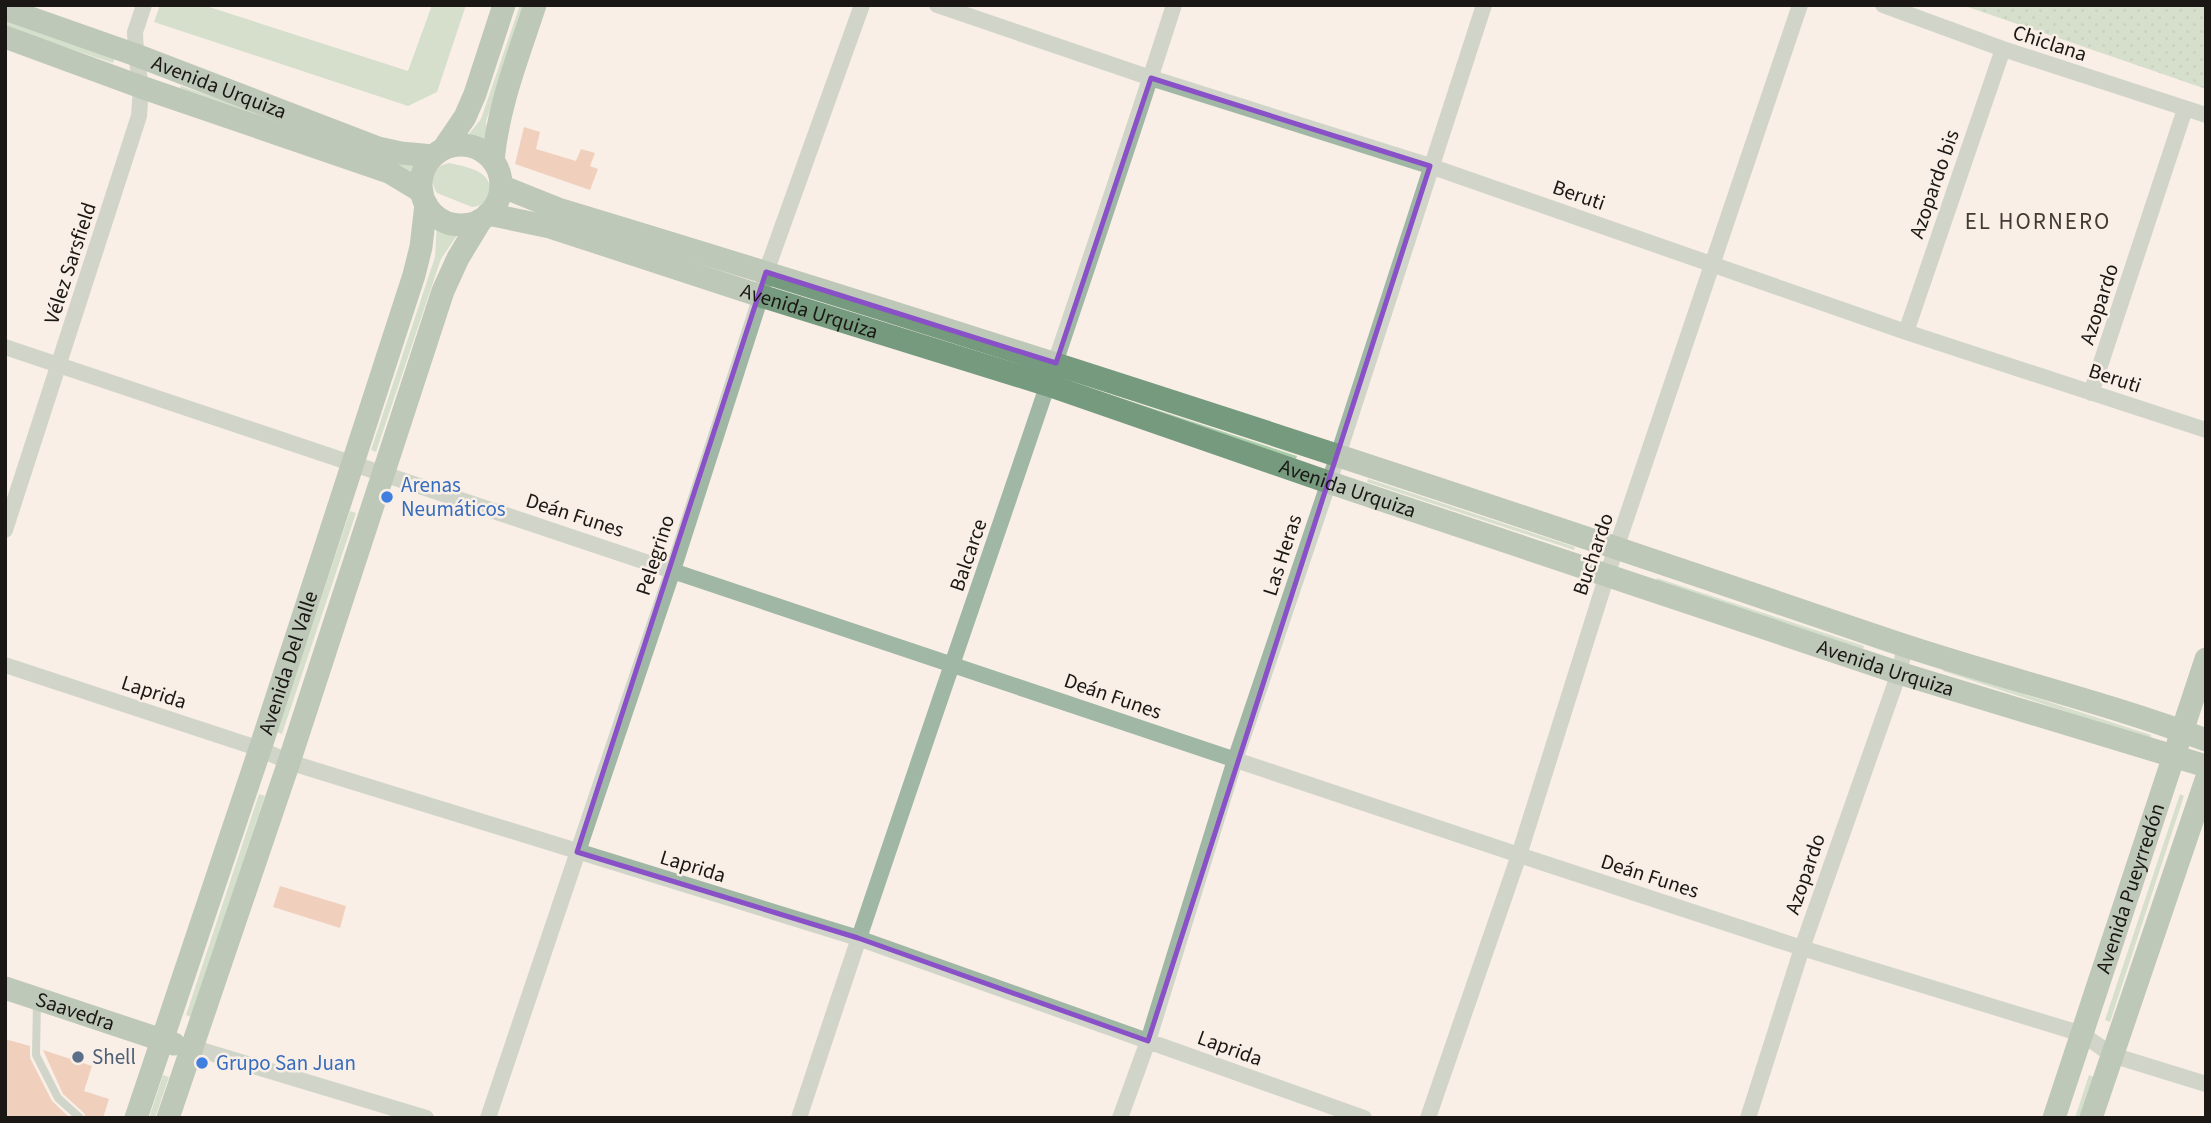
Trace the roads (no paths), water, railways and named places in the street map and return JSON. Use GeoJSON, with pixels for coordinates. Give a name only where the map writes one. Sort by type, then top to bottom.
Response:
{"type":"FeatureCollection","features":[{"type":"Feature","properties":{"kind":"main road"},"geometry":{"type":"LineString","coordinates":[[438,152],[457,145],[470,146],[483,151],[493,160],[500,173],[501,187],[498,200],[485,217],[469,224],[456,225],[444,221],[434,214],[424,198],[421,180],[425,167],[465,117],[504,5]]}},
{"type":"Feature","properties":{"kind":"main road"},"geometry":{"type":"LineString","coordinates":[[493,160],[502,104],[536,5]]}},
{"type":"Feature","properties":{"kind":"main road","name":"Avenida Urquiza"},"geometry":{"type":"LineString","coordinates":[[5,9],[136,55],[378,148],[401,153],[438,152]]}},
{"type":"Feature","properties":{"kind":"main road","name":"Avenida Urquiza"},"geometry":{"type":"LineString","coordinates":[[5,37],[389,172],[424,198]]}},
{"type":"Feature","properties":{"kind":"main road"},"geometry":{"type":"LineString","coordinates":[[501,187],[558,209],[1056,363],[1617,547],[1905,646],[2206,740]]}},
{"type":"Feature","properties":{"kind":"main road","name":"Avenida Del Valle"},"geometry":{"type":"LineString","coordinates":[[136,1118],[260,749],[414,275],[421,247],[424,198]]}},
{"type":"Feature","properties":{"kind":"main road","name":"Avenida Urquiza"},"geometry":{"type":"LineString","coordinates":[[485,217],[550,227],[1048,385],[1328,482],[1899,673],[2206,766]]}},
{"type":"Feature","properties":{"kind":"main road","name":"Avenida Del Valle"},"geometry":{"type":"LineString","coordinates":[[168,1118],[289,762],[443,291],[458,258],[485,217]]}},
{"type":"Feature","properties":{"kind":"main road","name":"Avenida Pueyrredón"},"geometry":{"type":"LineString","coordinates":[[2054,1118],[2206,659]]}},
{"type":"Feature","properties":{"kind":"main road","name":"Avenida Pueyrredón"},"geometry":{"type":"LineString","coordinates":[[2091,1118],[2206,780]]}},
{"type":"Feature","properties":{"kind":"main road","name":"Saavedra"},"geometry":{"type":"LineString","coordinates":[[5,988],[162,1041],[191,1048]]}},
{"type":"Feature","properties":{"kind":"street","name":"Vélez Sarsfield"},"geometry":{"type":"LineString","coordinates":[[5,530],[139,116],[141,87],[135,32],[144,5]]}},
{"type":"Feature","properties":{"kind":"street","name":"Pelegrino"},"geometry":{"type":"LineString","coordinates":[[488,1118],[673,570],[761,296],[766,272],[862,5]]}},
{"type":"Feature","properties":{"kind":"street","name":"Beruti"},"geometry":{"type":"LineString","coordinates":[[937,5],[1151,78],[1430,166],[1906,332],[2206,430]]}},
{"type":"Feature","properties":{"kind":"street","name":"Balcarce"},"geometry":{"type":"LineString","coordinates":[[799,1118],[858,938],[1056,363],[1174,5]]}},
{"type":"Feature","properties":{"kind":"street","name":"Las Heras"},"geometry":{"type":"LineString","coordinates":[[1120,1118],[1148,1041],[1235,760],[1338,455],[1484,5]]}},
{"type":"Feature","properties":{"kind":"street","name":"Buchardo"},"geometry":{"type":"LineString","coordinates":[[1429,1118],[1519,855],[1607,575],[1800,5]]}},
{"type":"Feature","properties":{"kind":"street","name":"Chiclana"},"geometry":{"type":"LineString","coordinates":[[1883,5],[2003,49],[2206,116]]}},
{"type":"Feature","properties":{"kind":"street","name":"Azopardo bis"},"geometry":{"type":"LineString","coordinates":[[1906,332],[2003,49]]}},
{"type":"Feature","properties":{"kind":"street","name":"Azopardo"},"geometry":{"type":"LineString","coordinates":[[2091,393],[2185,109]]}},
{"type":"Feature","properties":{"kind":"street","name":"Deán Funes"},"geometry":{"type":"LineString","coordinates":[[5,347],[1519,855],[1802,948],[2082,1034],[2112,1055],[2206,1084]]}},
{"type":"Feature","properties":{"kind":"street","name":"Azopardo"},"geometry":{"type":"LineString","coordinates":[[1748,1118],[1802,948],[1899,673],[1905,646]]}},
{"type":"Feature","properties":{"kind":"street","name":"Laprida"},"geometry":{"type":"LineString","coordinates":[[5,664],[260,749],[289,762],[858,938],[1364,1118]]}},
{"type":"Feature","properties":{"kind":"street","name":"Saavedra"},"geometry":{"type":"LineString","coordinates":[[191,1048],[426,1118]]}},
{"type":"Feature","properties":{"kind":"lane"},"geometry":{"type":"LineString","coordinates":[[37,998],[36,1055],[58,1098],[80,1118]]}},
{"type":"Feature","properties":{"kind":"place","name":"Arenas Neumáticos"},"geometry":{"type":"Point","coordinates":[387,497]}},
{"type":"Feature","properties":{"kind":"place","name":"Shell"},"geometry":{"type":"Point","coordinates":[78,1057]}},
{"type":"Feature","properties":{"kind":"place","name":"Grupo San Juan"},"geometry":{"type":"Point","coordinates":[202,1063]}},
{"type":"Feature","properties":{"kind":"district","name":"EL HORNERO"},"geometry":{"type":"Point","coordinates":[2038,221]}}]}
